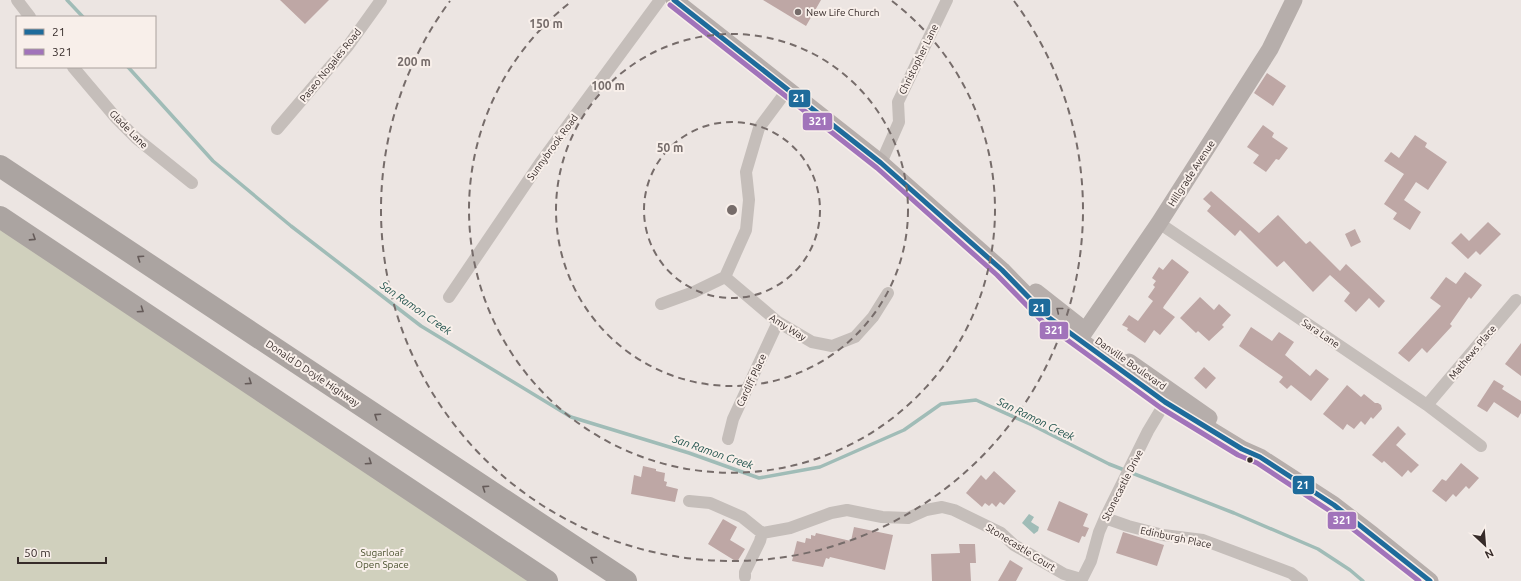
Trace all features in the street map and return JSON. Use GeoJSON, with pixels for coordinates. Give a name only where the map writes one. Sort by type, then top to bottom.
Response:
{"type":"FeatureCollection","features":[{"type":"Feature","properties":{"kind":"highway"},"geometry":{"type":"LineString","coordinates":[[0,152],[53,189],[76,216]]}},
{"type":"Feature","properties":{"kind":"highway","name":"Donald D Doyle Highway"},"geometry":{"type":"LineString","coordinates":[[0,166],[626,581]]}},
{"type":"Feature","properties":{"kind":"highway"},"geometry":{"type":"LineString","coordinates":[[0,182],[599,581]]}},
{"type":"Feature","properties":{"kind":"highway"},"geometry":{"type":"LineString","coordinates":[[0,217],[547,581]]}},
{"type":"Feature","properties":{"kind":"main road","name":"Danville Boulevard"},"geometry":{"type":"LineString","coordinates":[[674,0],[881,163],[1002,270],[1048,317],[1082,335],[1242,449],[1260,457],[1334,505],[1430,581]]}},
{"type":"Feature","properties":{"kind":"main road","name":"Hillgrade Avenue"},"geometry":{"type":"LineString","coordinates":[[1082,335],[1159,223],[1270,48],[1294,0]]}},
{"type":"Feature","properties":{"kind":"street"},"geometry":{"type":"LineString","coordinates":[[17,0],[29,16]]}},
{"type":"Feature","properties":{"kind":"street","name":"Paseo Nogales Road"},"geometry":{"type":"LineString","coordinates":[[277,129],[348,46],[381,0]]}},
{"type":"Feature","properties":{"kind":"street","name":"Sunnybrook Road"},"geometry":{"type":"LineString","coordinates":[[449,298],[540,163],[660,0]]}},
{"type":"Feature","properties":{"kind":"street","name":"Christopher Lane"},"geometry":{"type":"LineString","coordinates":[[881,163],[899,122],[898,102],[946,0]]}},
{"type":"Feature","properties":{"kind":"street","name":"Glade Lane"},"geometry":{"type":"LineString","coordinates":[[74,68],[117,119],[136,138],[192,183]]}},
{"type":"Feature","properties":{"kind":"street"},"geometry":{"type":"LineString","coordinates":[[660,304],[694,292],[725,277],[746,230],[749,200],[746,172],[759,128],[788,89]]}},
{"type":"Feature","properties":{"kind":"street","name":"Sara Lane"},"geometry":{"type":"LineString","coordinates":[[1159,223],[1427,405],[1481,446]]}},
{"type":"Feature","properties":{"kind":"street","name":"Amy Way"},"geometry":{"type":"LineString","coordinates":[[725,277],[778,322],[812,342],[832,346],[855,337],[873,317],[888,293]]}},
{"type":"Feature","properties":{"kind":"street","name":"Mathews Place"},"geometry":{"type":"LineString","coordinates":[[1427,405],[1516,300]]}},
{"type":"Feature","properties":{"kind":"street","name":"Cardiff Place"},"geometry":{"type":"LineString","coordinates":[[728,439],[733,419],[778,322]]}},
{"type":"Feature","properties":{"kind":"street","name":"Stonecastle Drive"},"geometry":{"type":"LineString","coordinates":[[1081,580],[1091,561],[1099,532],[1105,518],[1143,444],[1148,431],[1168,397]]}},
{"type":"Feature","properties":{"kind":"street"},"geometry":{"type":"LineString","coordinates":[[689,501],[710,503],[742,517],[762,533],[760,541],[745,572],[745,577]]}},
{"type":"Feature","properties":{"kind":"street","name":"Stonecastle Court"},"geometry":{"type":"LineString","coordinates":[[762,533],[790,528],[830,513],[847,510],[882,517],[908,518],[926,510],[942,507],[954,510],[1001,533],[1014,545],[1064,574],[1081,580]]}},
{"type":"Feature","properties":{"kind":"street","name":"Edinburgh Place"},"geometry":{"type":"LineString","coordinates":[[1105,518],[1128,526],[1163,535],[1204,540],[1291,573],[1302,581]]}},
{"type":"Feature","properties":{"kind":"green space","name":"Sugarloaf Open Space"},"geometry":{"type":"Polygon","coordinates":[[[0,217],[547,581],[0,581],[0,217]]]}},
{"type":"Feature","properties":{"kind":"water"},"geometry":{"type":"Polygon","coordinates":[[[1029,514],[1034,517],[1031,522],[1039,527],[1038,531],[1034,534],[1022,523],[1029,514]]]}},
{"type":"Feature","properties":{"kind":"building"},"geometry":{"type":"Polygon","coordinates":[[[280,0],[329,0],[305,24],[280,0]]]}},
{"type":"Feature","properties":{"kind":"building","name":"New Life Church"},"geometry":{"type":"Polygon","coordinates":[[[763,0],[821,0],[806,26],[763,0]]]}},
{"type":"Feature","properties":{"kind":"building"},"geometry":{"type":"Polygon","coordinates":[[[1267,73],[1286,86],[1273,106],[1254,93],[1267,73]]]}},
{"type":"Feature","properties":{"kind":"building"},"geometry":{"type":"Polygon","coordinates":[[[1263,125],[1274,133],[1272,137],[1288,148],[1279,160],[1276,159],[1266,172],[1253,163],[1259,155],[1247,147],[1263,125]]]}},
{"type":"Feature","properties":{"kind":"building"},"geometry":{"type":"Polygon","coordinates":[[[1415,135],[1427,143],[1425,147],[1447,162],[1428,190],[1416,182],[1404,200],[1421,212],[1410,230],[1393,219],[1397,213],[1384,204],[1404,174],[1384,161],[1391,152],[1399,158],[1415,135]]]}},
{"type":"Feature","properties":{"kind":"building"},"geometry":{"type":"Polygon","coordinates":[[[1211,191],[1259,233],[1278,215],[1306,244],[1310,241],[1340,271],[1346,264],[1385,301],[1379,308],[1369,298],[1356,312],[1344,301],[1350,293],[1330,275],[1313,292],[1284,261],[1277,267],[1240,230],[1235,236],[1207,211],[1211,206],[1203,199],[1211,191]]]}},
{"type":"Feature","properties":{"kind":"building"},"geometry":{"type":"Polygon","coordinates":[[[1488,222],[1501,234],[1480,255],[1476,251],[1468,259],[1451,243],[1461,233],[1469,241],[1488,222]]]}},
{"type":"Feature","properties":{"kind":"building"},"geometry":{"type":"Polygon","coordinates":[[[1355,229],[1361,242],[1351,247],[1345,234],[1355,229]]]}},
{"type":"Feature","properties":{"kind":"building"},"geometry":{"type":"Polygon","coordinates":[[[1172,259],[1189,272],[1163,308],[1175,317],[1160,335],[1154,330],[1145,343],[1127,330],[1128,328],[1122,325],[1129,315],[1138,321],[1153,301],[1148,297],[1155,287],[1153,285],[1156,281],[1152,278],[1159,267],[1163,270],[1172,259]]]}},
{"type":"Feature","properties":{"kind":"building"},"geometry":{"type":"Polygon","coordinates":[[[1465,272],[1482,285],[1471,299],[1469,297],[1450,324],[1452,326],[1427,353],[1422,348],[1409,362],[1398,353],[1441,306],[1430,298],[1446,277],[1456,284],[1465,272]]]}},
{"type":"Feature","properties":{"kind":"building"},"geometry":{"type":"Polygon","coordinates":[[[1200,297],[1214,310],[1219,304],[1231,315],[1222,325],[1224,327],[1209,341],[1198,331],[1196,333],[1180,318],[1200,297]]]}},
{"type":"Feature","properties":{"kind":"building"},"geometry":{"type":"Polygon","coordinates":[[[1251,327],[1272,341],[1279,332],[1294,342],[1285,355],[1310,376],[1316,369],[1329,379],[1311,401],[1291,385],[1287,389],[1279,382],[1283,377],[1239,346],[1251,327]]]}},
{"type":"Feature","properties":{"kind":"building"},"geometry":{"type":"Polygon","coordinates":[[[1521,343],[1521,376],[1505,364],[1521,343]]]}},
{"type":"Feature","properties":{"kind":"building"},"geometry":{"type":"Polygon","coordinates":[[[1204,367],[1216,378],[1206,389],[1194,378],[1204,367]]]}},
{"type":"Feature","properties":{"kind":"building"},"geometry":{"type":"Polygon","coordinates":[[[1494,380],[1504,386],[1502,389],[1521,401],[1521,413],[1518,418],[1494,402],[1487,412],[1477,406],[1494,380]]]}},
{"type":"Feature","properties":{"kind":"building"},"geometry":{"type":"Polygon","coordinates":[[[1347,385],[1361,397],[1364,394],[1375,403],[1381,405],[1382,409],[1373,419],[1371,417],[1365,425],[1361,421],[1354,429],[1347,424],[1343,430],[1323,414],[1347,385]]]}},
{"type":"Feature","properties":{"kind":"building"},"geometry":{"type":"Polygon","coordinates":[[[1398,426],[1406,434],[1396,445],[1419,465],[1411,473],[1408,470],[1402,477],[1384,461],[1382,463],[1372,455],[1398,426]]]}},
{"type":"Feature","properties":{"kind":"building"},"geometry":{"type":"Polygon","coordinates":[[[1461,463],[1479,478],[1469,489],[1466,486],[1456,497],[1453,494],[1446,502],[1432,491],[1442,479],[1446,481],[1461,463]]]}},
{"type":"Feature","properties":{"kind":"building"},"geometry":{"type":"Polygon","coordinates":[[[643,466],[665,473],[664,481],[667,482],[666,486],[678,489],[675,502],[631,494],[634,475],[641,477],[643,466]]]}},
{"type":"Feature","properties":{"kind":"building"},"geometry":{"type":"Polygon","coordinates":[[[994,471],[1016,491],[1004,505],[1000,502],[996,507],[992,503],[989,506],[985,503],[982,507],[966,493],[981,475],[986,480],[994,471]]]}},
{"type":"Feature","properties":{"kind":"building"},"geometry":{"type":"Polygon","coordinates":[[[1059,501],[1088,514],[1083,526],[1089,528],[1085,537],[1082,536],[1079,543],[1047,530],[1059,501]]]}},
{"type":"Feature","properties":{"kind":"building"},"geometry":{"type":"Polygon","coordinates":[[[723,519],[737,527],[730,540],[745,549],[737,562],[708,544],[723,519]]]}},
{"type":"Feature","properties":{"kind":"building"},"geometry":{"type":"Polygon","coordinates":[[[854,527],[893,535],[885,570],[830,557],[829,559],[826,558],[823,567],[792,561],[797,541],[805,543],[806,538],[811,539],[811,535],[815,536],[816,533],[851,541],[854,527]]]}},
{"type":"Feature","properties":{"kind":"building"},"geometry":{"type":"Polygon","coordinates":[[[1123,532],[1164,545],[1157,566],[1116,553],[1123,532]]]}},
{"type":"Feature","properties":{"kind":"building"},"geometry":{"type":"Polygon","coordinates":[[[959,544],[975,544],[976,563],[970,563],[971,581],[932,581],[931,554],[960,553],[959,544]]]}},
{"type":"Feature","properties":{"kind":"building"},"geometry":{"type":"Polygon","coordinates":[[[1010,560],[1023,568],[1016,581],[998,581],[1010,560]]]}},
{"type":"Feature","properties":{"kind":"waterway","name":"San Ramon Creek"},"geometry":{"type":"LineString","coordinates":[[67,0],[82,16]]}},
{"type":"Feature","properties":{"kind":"waterway","name":"San Ramon Creek"},"geometry":{"type":"LineString","coordinates":[[129,68],[213,161],[291,226],[421,326],[571,417],[689,453],[759,478],[820,467],[904,430],[941,404],[976,400],[1032,425],[1109,464],[1234,513],[1318,549],[1350,570],[1363,581]]}},
{"type":"Feature","properties":{"kind":"transit line","name":"21"},"geometry":{"type":"LineString","coordinates":[[674,0],[881,163],[1002,270],[1048,317],[1165,402],[1242,449],[1260,457],[1334,505],[1430,581]]}},
{"type":"Feature","properties":{"kind":"transit line","name":"321"},"geometry":{"type":"LineString","coordinates":[[670,5],[877,168],[997,275],[1044,323],[1161,408],[1238,455],[1257,463],[1330,511],[1419,581]]}},
{"type":"Feature","properties":{"kind":"place","name":"New Life Church"},"geometry":{"type":"Point","coordinates":[798,12]}}]}
